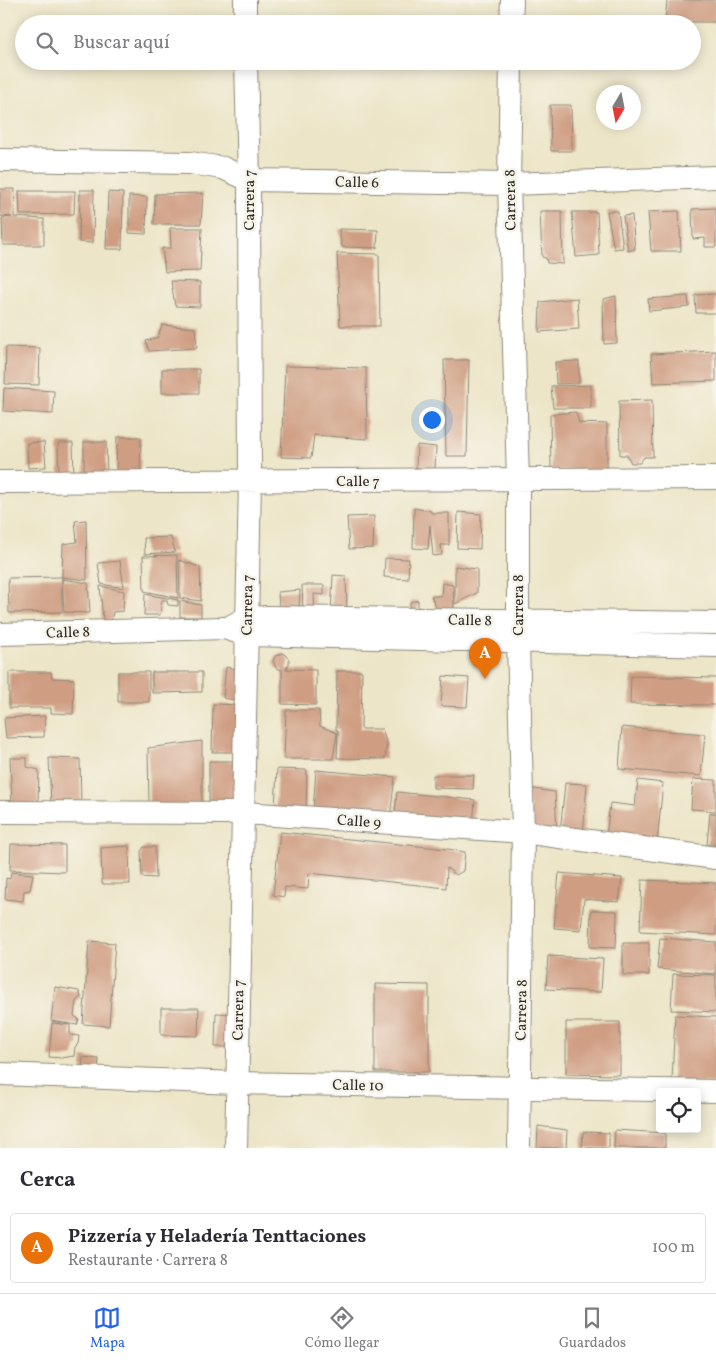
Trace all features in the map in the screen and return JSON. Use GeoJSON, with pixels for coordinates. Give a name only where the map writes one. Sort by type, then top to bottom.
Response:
{"type":"FeatureCollection","features":[{"type":"Feature","properties":{"kind":"street"},"geometry":{"type":"LineString","coordinates":[[245,0],[246,15]]}},
{"type":"Feature","properties":{"kind":"street"},"geometry":{"type":"LineString","coordinates":[[511,15],[512,0]]}},
{"type":"Feature","properties":{"kind":"street","name":"Carrera 7"},"geometry":{"type":"LineString","coordinates":[[236,1148],[243,813],[239,627],[250,481],[249,180],[246,70]]}},
{"type":"Feature","properties":{"kind":"street","name":"Carrera 8"},"geometry":{"type":"LineString","coordinates":[[511,70],[509,184],[518,480],[518,631],[523,832],[519,1148]]}},
{"type":"Feature","properties":{"kind":"street","name":"Calle 6"},"geometry":{"type":"LineString","coordinates":[[0,160],[190,163],[223,168],[249,180],[509,184],[716,177]]}},
{"type":"Feature","properties":{"kind":"street","name":"Calle 7"},"geometry":{"type":"LineString","coordinates":[[0,482],[716,478]]}},
{"type":"Feature","properties":{"kind":"street","name":"Calle 8"},"geometry":{"type":"LineString","coordinates":[[0,634],[239,627],[518,631],[716,623]]}},
{"type":"Feature","properties":{"kind":"street","name":"Calle 8"},"geometry":{"type":"LineString","coordinates":[[518,631],[716,646]]}},
{"type":"Feature","properties":{"kind":"street","name":"Calle 9"},"geometry":{"type":"LineString","coordinates":[[0,812],[243,813],[523,832],[716,858]]}},
{"type":"Feature","properties":{"kind":"street","name":"Calle 10"},"geometry":{"type":"LineString","coordinates":[[0,1074],[237,1082],[716,1091]]}},
{"type":"Feature","properties":{"kind":"building"},"geometry":{"type":"Polygon","coordinates":[[[667,0],[716,0],[716,22],[701,22],[701,15],[666,15],[667,0]]]}},
{"type":"Feature","properties":{"kind":"building"},"geometry":{"type":"Polygon","coordinates":[[[550,105],[571,105],[572,151],[551,151],[550,105]]]}},
{"type":"Feature","properties":{"kind":"building"},"geometry":{"type":"Polygon","coordinates":[[[0,189],[15,189],[14,217],[44,219],[44,245],[3,245],[2,218],[12,217],[0,216],[0,189]]]}},
{"type":"Feature","properties":{"kind":"building"},"geometry":{"type":"Polygon","coordinates":[[[80,190],[94,190],[93,243],[79,242],[80,190]]]}},
{"type":"Feature","properties":{"kind":"building"},"geometry":{"type":"Polygon","coordinates":[[[19,191],[75,191],[74,214],[20,215],[19,191]]]}},
{"type":"Feature","properties":{"kind":"building"},"geometry":{"type":"Polygon","coordinates":[[[108,192],[123,193],[122,249],[106,249],[108,192]]]}},
{"type":"Feature","properties":{"kind":"building"},"geometry":{"type":"Polygon","coordinates":[[[203,193],[201,224],[154,224],[155,194],[203,193]]]}},
{"type":"Feature","properties":{"kind":"building"},"geometry":{"type":"Polygon","coordinates":[[[129,196],[147,197],[146,234],[129,233],[129,196]]]}},
{"type":"Feature","properties":{"kind":"building"},"geometry":{"type":"Polygon","coordinates":[[[716,208],[716,247],[705,247],[705,238],[693,239],[692,209],[716,208]]]}},
{"type":"Feature","properties":{"kind":"building"},"geometry":{"type":"Polygon","coordinates":[[[540,211],[562,211],[563,264],[547,263],[546,258],[542,257],[540,211]]]}},
{"type":"Feature","properties":{"kind":"building"},"geometry":{"type":"Polygon","coordinates":[[[607,211],[618,211],[623,248],[614,249],[607,211]]]}},
{"type":"Feature","properties":{"kind":"building"},"geometry":{"type":"Polygon","coordinates":[[[679,211],[681,251],[651,251],[648,212],[679,211]]]}},
{"type":"Feature","properties":{"kind":"building"},"geometry":{"type":"Polygon","coordinates":[[[572,212],[597,212],[599,255],[576,257],[572,212]]]}},
{"type":"Feature","properties":{"kind":"building"},"geometry":{"type":"Polygon","coordinates":[[[632,215],[635,249],[628,251],[623,216],[632,215]]]}},
{"type":"Feature","properties":{"kind":"building"},"geometry":{"type":"Polygon","coordinates":[[[170,228],[202,228],[200,271],[165,272],[162,248],[171,248],[170,228]]]}},
{"type":"Feature","properties":{"kind":"building"},"geometry":{"type":"Polygon","coordinates":[[[339,229],[378,230],[377,248],[342,247],[339,229]]]}},
{"type":"Feature","properties":{"kind":"building"},"geometry":{"type":"Polygon","coordinates":[[[337,253],[379,254],[380,326],[340,326],[337,253]]]}},
{"type":"Feature","properties":{"kind":"building"},"geometry":{"type":"Polygon","coordinates":[[[171,281],[200,282],[200,307],[175,306],[171,281]]]}},
{"type":"Feature","properties":{"kind":"building"},"geometry":{"type":"Polygon","coordinates":[[[716,294],[716,313],[696,313],[695,295],[716,294]]]}},
{"type":"Feature","properties":{"kind":"building"},"geometry":{"type":"Polygon","coordinates":[[[616,296],[617,343],[604,344],[603,299],[616,296]]]}},
{"type":"Feature","properties":{"kind":"building"},"geometry":{"type":"Polygon","coordinates":[[[688,296],[689,307],[649,311],[648,299],[688,296]]]}},
{"type":"Feature","properties":{"kind":"building"},"geometry":{"type":"Polygon","coordinates":[[[577,298],[579,329],[539,332],[540,302],[577,298]]]}},
{"type":"Feature","properties":{"kind":"building"},"geometry":{"type":"Polygon","coordinates":[[[162,325],[195,328],[197,348],[149,351],[146,341],[158,337],[162,325]]]}},
{"type":"Feature","properties":{"kind":"building"},"geometry":{"type":"Polygon","coordinates":[[[6,347],[40,348],[39,385],[5,384],[6,347]]]}},
{"type":"Feature","properties":{"kind":"building"},"geometry":{"type":"Polygon","coordinates":[[[716,351],[716,381],[653,383],[651,354],[716,351]]]}},
{"type":"Feature","properties":{"kind":"building"},"geometry":{"type":"Polygon","coordinates":[[[444,360],[469,360],[467,456],[446,456],[444,360]]]}},
{"type":"Feature","properties":{"kind":"building"},"geometry":{"type":"Polygon","coordinates":[[[579,361],[579,383],[556,384],[555,362],[579,361]]]}},
{"type":"Feature","properties":{"kind":"building"},"geometry":{"type":"Polygon","coordinates":[[[285,366],[366,368],[367,439],[314,435],[311,458],[281,457],[285,366]]]}},
{"type":"Feature","properties":{"kind":"building"},"geometry":{"type":"Polygon","coordinates":[[[162,369],[199,369],[199,393],[162,393],[162,369]]]}},
{"type":"Feature","properties":{"kind":"building"},"geometry":{"type":"Polygon","coordinates":[[[591,385],[591,408],[553,408],[551,386],[591,385]]]}},
{"type":"Feature","properties":{"kind":"building"},"geometry":{"type":"Polygon","coordinates":[[[4,388],[54,391],[53,414],[3,411],[4,388]]]}},
{"type":"Feature","properties":{"kind":"building"},"geometry":{"type":"Polygon","coordinates":[[[652,400],[653,457],[644,457],[640,463],[631,463],[627,455],[620,455],[619,401],[652,400]]]}},
{"type":"Feature","properties":{"kind":"building"},"geometry":{"type":"Polygon","coordinates":[[[576,412],[579,423],[607,424],[607,470],[551,470],[550,414],[576,412]]]}},
{"type":"Feature","properties":{"kind":"building"},"geometry":{"type":"Polygon","coordinates":[[[117,437],[141,437],[140,473],[116,473],[117,437]]]}},
{"type":"Feature","properties":{"kind":"building"},"geometry":{"type":"Polygon","coordinates":[[[44,442],[46,467],[28,468],[27,443],[44,442]]]}},
{"type":"Feature","properties":{"kind":"building"},"geometry":{"type":"Polygon","coordinates":[[[84,442],[106,442],[107,476],[84,476],[84,442]]]}},
{"type":"Feature","properties":{"kind":"building"},"geometry":{"type":"Polygon","coordinates":[[[58,443],[73,443],[74,476],[59,476],[58,443]]]}},
{"type":"Feature","properties":{"kind":"building"},"geometry":{"type":"Polygon","coordinates":[[[417,445],[436,447],[435,470],[416,468],[417,445]]]}},
{"type":"Feature","properties":{"kind":"building"},"geometry":{"type":"Polygon","coordinates":[[[414,508],[431,511],[431,513],[449,513],[449,545],[441,545],[442,555],[433,556],[430,525],[428,549],[413,548],[414,508]]]}},
{"type":"Feature","properties":{"kind":"building"},"geometry":{"type":"Polygon","coordinates":[[[458,512],[481,514],[480,549],[457,548],[458,512]]]}},
{"type":"Feature","properties":{"kind":"building"},"geometry":{"type":"Polygon","coordinates":[[[374,516],[373,548],[349,549],[347,517],[374,516]]]}},
{"type":"Feature","properties":{"kind":"building"},"geometry":{"type":"Polygon","coordinates":[[[86,520],[87,580],[62,577],[63,544],[77,542],[75,521],[86,520]]]}},
{"type":"Feature","properties":{"kind":"building"},"geometry":{"type":"Polygon","coordinates":[[[171,537],[175,552],[145,554],[144,538],[171,537]]]}},
{"type":"Feature","properties":{"kind":"building"},"geometry":{"type":"Polygon","coordinates":[[[177,555],[178,598],[144,591],[143,556],[177,555]]]}},
{"type":"Feature","properties":{"kind":"building"},"geometry":{"type":"Polygon","coordinates":[[[385,558],[409,559],[408,579],[384,577],[385,558]]]}},
{"type":"Feature","properties":{"kind":"building"},"geometry":{"type":"Polygon","coordinates":[[[179,560],[200,567],[201,601],[180,598],[179,560]]]}},
{"type":"Feature","properties":{"kind":"building"},"geometry":{"type":"Polygon","coordinates":[[[120,561],[124,588],[101,584],[98,563],[120,561]]]}},
{"type":"Feature","properties":{"kind":"building"},"geometry":{"type":"Polygon","coordinates":[[[455,566],[477,569],[477,593],[455,604],[455,566]]]}},
{"type":"Feature","properties":{"kind":"building"},"geometry":{"type":"Polygon","coordinates":[[[333,575],[346,576],[347,612],[331,614],[333,575]]]}},
{"type":"Feature","properties":{"kind":"building"},"geometry":{"type":"Polygon","coordinates":[[[62,577],[62,612],[9,613],[8,578],[62,577]]]}},
{"type":"Feature","properties":{"kind":"building"},"geometry":{"type":"Polygon","coordinates":[[[62,579],[88,583],[90,613],[64,612],[62,579]]]}},
{"type":"Feature","properties":{"kind":"building"},"geometry":{"type":"Polygon","coordinates":[[[442,583],[453,585],[454,609],[437,609],[431,596],[441,596],[442,583]]]}},
{"type":"Feature","properties":{"kind":"building"},"geometry":{"type":"Polygon","coordinates":[[[302,585],[324,585],[324,595],[314,594],[315,614],[303,614],[302,585]]]}},
{"type":"Feature","properties":{"kind":"building"},"geometry":{"type":"Polygon","coordinates":[[[100,586],[124,591],[123,611],[113,612],[111,620],[103,621],[100,586]]]}},
{"type":"Feature","properties":{"kind":"building"},"geometry":{"type":"Polygon","coordinates":[[[300,590],[299,608],[279,608],[278,592],[300,590]]]}},
{"type":"Feature","properties":{"kind":"building"},"geometry":{"type":"Polygon","coordinates":[[[145,594],[178,600],[178,606],[168,605],[167,600],[162,600],[160,615],[144,615],[145,594]]]}},
{"type":"Feature","properties":{"kind":"building"},"geometry":{"type":"Polygon","coordinates":[[[418,600],[418,610],[410,611],[410,602],[418,600]]]}},
{"type":"Feature","properties":{"kind":"building"},"geometry":{"type":"Polygon","coordinates":[[[180,601],[201,605],[201,617],[180,617],[180,601]]]}},
{"type":"Feature","properties":{"kind":"building"},"geometry":{"type":"Polygon","coordinates":[[[283,653],[289,659],[286,669],[316,670],[316,705],[282,704],[282,670],[276,668],[273,661],[275,656],[283,653]]]}},
{"type":"Feature","properties":{"kind":"building"},"geometry":{"type":"Polygon","coordinates":[[[226,667],[242,670],[239,701],[223,698],[226,667]]]}},
{"type":"Feature","properties":{"kind":"building"},"geometry":{"type":"Polygon","coordinates":[[[337,671],[362,671],[361,729],[382,729],[387,744],[385,759],[337,758],[337,671]]]}},
{"type":"Feature","properties":{"kind":"building"},"geometry":{"type":"Polygon","coordinates":[[[9,672],[51,672],[52,678],[74,679],[73,714],[51,713],[51,708],[9,708],[9,672]]]}},
{"type":"Feature","properties":{"kind":"building"},"geometry":{"type":"Polygon","coordinates":[[[118,672],[149,672],[149,702],[118,702],[118,672]]]}},
{"type":"Feature","properties":{"kind":"building"},"geometry":{"type":"Polygon","coordinates":[[[152,672],[202,672],[202,692],[152,693],[152,672]]]}},
{"type":"Feature","properties":{"kind":"building"},"geometry":{"type":"Polygon","coordinates":[[[443,676],[469,678],[467,707],[441,706],[443,676]]]}},
{"type":"Feature","properties":{"kind":"building"},"geometry":{"type":"Polygon","coordinates":[[[631,676],[716,678],[716,705],[630,704],[631,676]]]}},
{"type":"Feature","properties":{"kind":"building"},"geometry":{"type":"Polygon","coordinates":[[[213,704],[242,705],[242,752],[212,752],[213,704]]]}},
{"type":"Feature","properties":{"kind":"building"},"geometry":{"type":"Polygon","coordinates":[[[286,710],[319,710],[320,726],[337,733],[333,759],[284,759],[286,710]]]}},
{"type":"Feature","properties":{"kind":"building"},"geometry":{"type":"Polygon","coordinates":[[[45,716],[44,737],[6,738],[4,718],[45,716]]]}},
{"type":"Feature","properties":{"kind":"building"},"geometry":{"type":"Polygon","coordinates":[[[622,727],[705,734],[701,776],[619,769],[622,727]]]}},
{"type":"Feature","properties":{"kind":"building"},"geometry":{"type":"Polygon","coordinates":[[[202,741],[202,806],[149,805],[148,748],[202,741]]]}},
{"type":"Feature","properties":{"kind":"building"},"geometry":{"type":"Polygon","coordinates":[[[10,758],[27,758],[27,767],[39,770],[38,804],[12,804],[10,758]]]}},
{"type":"Feature","properties":{"kind":"building"},"geometry":{"type":"Polygon","coordinates":[[[49,758],[80,759],[81,804],[51,804],[49,758]]]}},
{"type":"Feature","properties":{"kind":"building"},"geometry":{"type":"Polygon","coordinates":[[[209,761],[236,761],[236,804],[209,804],[209,761]]]}},
{"type":"Feature","properties":{"kind":"building"},"geometry":{"type":"Polygon","coordinates":[[[277,769],[307,770],[306,811],[275,810],[277,769]]]}},
{"type":"Feature","properties":{"kind":"building"},"geometry":{"type":"Polygon","coordinates":[[[316,770],[395,777],[390,817],[313,811],[316,770]]]}},
{"type":"Feature","properties":{"kind":"building"},"geometry":{"type":"Polygon","coordinates":[[[433,775],[474,775],[473,789],[433,788],[433,775]]]}},
{"type":"Feature","properties":{"kind":"building"},"geometry":{"type":"Polygon","coordinates":[[[693,779],[716,780],[716,811],[691,809],[693,779]]]}},
{"type":"Feature","properties":{"kind":"building"},"geometry":{"type":"Polygon","coordinates":[[[638,780],[663,783],[657,843],[606,837],[610,803],[635,806],[638,780]]]}},
{"type":"Feature","properties":{"kind":"building"},"geometry":{"type":"Polygon","coordinates":[[[565,783],[587,784],[583,835],[560,833],[565,783]]]}},
{"type":"Feature","properties":{"kind":"building"},"geometry":{"type":"Polygon","coordinates":[[[527,788],[555,792],[557,832],[534,829],[527,788]]]}},
{"type":"Feature","properties":{"kind":"building"},"geometry":{"type":"Polygon","coordinates":[[[397,792],[475,800],[473,827],[395,816],[397,792]]]}},
{"type":"Feature","properties":{"kind":"building"},"geometry":{"type":"Polygon","coordinates":[[[710,813],[716,813],[716,845],[707,845],[710,813]]]}},
{"type":"Feature","properties":{"kind":"building"},"geometry":{"type":"Polygon","coordinates":[[[280,832],[465,852],[463,871],[456,875],[447,868],[446,888],[309,873],[308,889],[285,887],[284,897],[273,895],[280,832]]]}},
{"type":"Feature","properties":{"kind":"building"},"geometry":{"type":"Polygon","coordinates":[[[11,844],[65,845],[65,872],[10,870],[11,844]]]}},
{"type":"Feature","properties":{"kind":"building"},"geometry":{"type":"Polygon","coordinates":[[[129,846],[130,884],[102,884],[101,848],[129,846]]]}},
{"type":"Feature","properties":{"kind":"building"},"geometry":{"type":"Polygon","coordinates":[[[144,847],[155,847],[156,878],[142,877],[141,851],[144,847]]]}},
{"type":"Feature","properties":{"kind":"building"},"geometry":{"type":"Polygon","coordinates":[[[11,872],[33,874],[30,890],[24,891],[23,901],[5,899],[6,878],[10,879],[11,872]]]}},
{"type":"Feature","properties":{"kind":"building"},"geometry":{"type":"Polygon","coordinates":[[[559,873],[622,878],[619,902],[584,899],[581,930],[554,928],[559,873]]]}},
{"type":"Feature","properties":{"kind":"building"},"geometry":{"type":"Polygon","coordinates":[[[642,880],[716,883],[716,935],[640,931],[642,880]]]}},
{"type":"Feature","properties":{"kind":"building"},"geometry":{"type":"Polygon","coordinates":[[[591,910],[617,911],[616,948],[590,947],[591,910]]]}},
{"type":"Feature","properties":{"kind":"building"},"geometry":{"type":"Polygon","coordinates":[[[660,938],[716,942],[716,974],[657,969],[660,938]]]}},
{"type":"Feature","properties":{"kind":"building"},"geometry":{"type":"Polygon","coordinates":[[[89,941],[115,943],[109,1026],[83,1024],[89,941]]]}},
{"type":"Feature","properties":{"kind":"building"},"geometry":{"type":"Polygon","coordinates":[[[623,943],[649,943],[649,975],[623,975],[623,943]]]}},
{"type":"Feature","properties":{"kind":"building"},"geometry":{"type":"Polygon","coordinates":[[[548,956],[603,959],[601,992],[546,989],[548,956]]]}},
{"type":"Feature","properties":{"kind":"building"},"geometry":{"type":"Polygon","coordinates":[[[673,974],[716,975],[716,1012],[671,1010],[673,974]]]}},
{"type":"Feature","properties":{"kind":"building"},"geometry":{"type":"Polygon","coordinates":[[[375,984],[429,985],[429,1072],[375,1072],[375,984]]]}},
{"type":"Feature","properties":{"kind":"building"},"geometry":{"type":"Polygon","coordinates":[[[55,987],[79,991],[81,997],[76,1001],[74,1016],[79,1019],[77,1025],[51,1021],[55,987]]]}},
{"type":"Feature","properties":{"kind":"building"},"geometry":{"type":"Polygon","coordinates":[[[161,1008],[199,1008],[198,1036],[161,1035],[161,1008]]]}},
{"type":"Feature","properties":{"kind":"building"},"geometry":{"type":"Polygon","coordinates":[[[216,1013],[236,1014],[235,1047],[215,1047],[216,1013]]]}},
{"type":"Feature","properties":{"kind":"building"},"geometry":{"type":"Polygon","coordinates":[[[675,1015],[716,1017],[716,1084],[672,1082],[675,1015]]]}},
{"type":"Feature","properties":{"kind":"building"},"geometry":{"type":"Polygon","coordinates":[[[566,1022],[620,1022],[620,1075],[566,1074],[566,1022]]]}},
{"type":"Feature","properties":{"kind":"building"},"geometry":{"type":"Polygon","coordinates":[[[52,1023],[70,1025],[70,1035],[79,1036],[74,1056],[49,1057],[52,1023]]]}},
{"type":"Feature","properties":{"kind":"building"},"geometry":{"type":"Polygon","coordinates":[[[83,1057],[99,1059],[98,1070],[82,1069],[83,1057]]]}},
{"type":"Feature","properties":{"kind":"building"},"geometry":{"type":"Polygon","coordinates":[[[538,1126],[567,1130],[566,1148],[537,1148],[538,1126]]]}},
{"type":"Feature","properties":{"kind":"building"},"geometry":{"type":"Polygon","coordinates":[[[615,1130],[665,1133],[665,1148],[614,1148],[615,1130]]]}},
{"type":"Feature","properties":{"kind":"building"},"geometry":{"type":"Polygon","coordinates":[[[583,1132],[609,1133],[609,1148],[582,1148],[583,1132]]]}},
{"type":"Feature","properties":{"kind":"place","name":"Pizzería y Heladería Tenttaciones"},"geometry":{"type":"Point","coordinates":[485,679]}}]}
